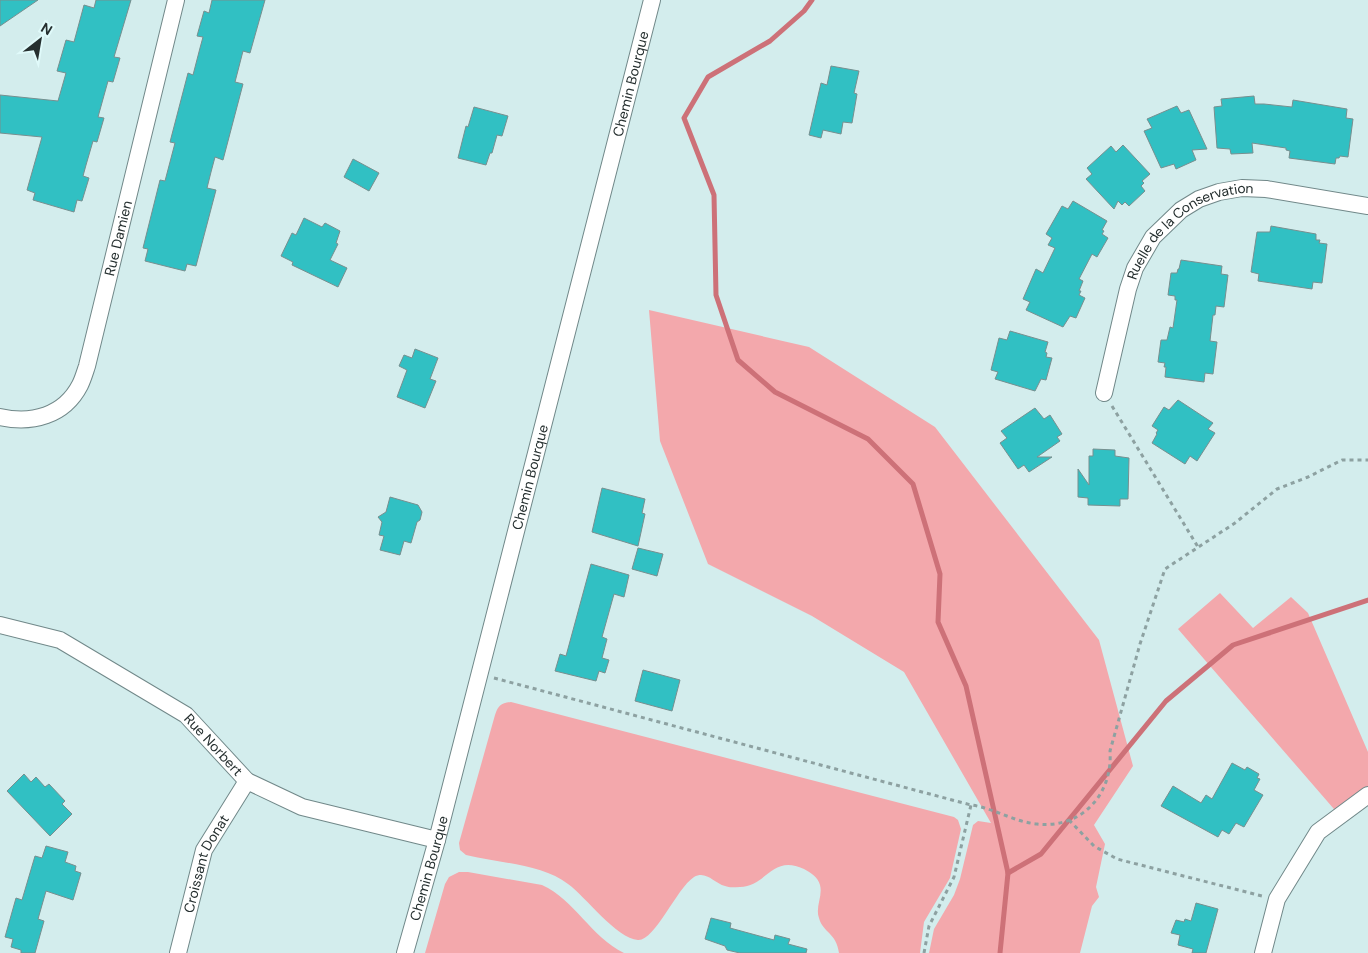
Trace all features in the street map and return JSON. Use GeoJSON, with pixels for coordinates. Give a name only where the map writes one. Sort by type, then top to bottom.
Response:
{"type":"FeatureCollection","features":[{"type":"Feature","properties":{"kind":"street","name":"Rue Damien"},"geometry":{"type":"LineString","coordinates":[[0,417],[17,421],[36,419],[54,412],[70,400],[80,384],[176,0]]}},
{"type":"Feature","properties":{"kind":"street","name":"Chemin Bourque"},"geometry":{"type":"LineString","coordinates":[[405,953],[437,840],[652,0]]}},
{"type":"Feature","properties":{"kind":"street","name":"Ruelle de la Conservation"},"geometry":{"type":"LineString","coordinates":[[1104,393],[1128,289],[1135,268],[1153,236],[1181,210],[1199,199],[1212,194],[1242,188],[1266,189],[1368,206]]}},
{"type":"Feature","properties":{"kind":"street","name":"Rue Norbert"},"geometry":{"type":"LineString","coordinates":[[0,625],[60,640],[186,714],[247,781],[302,807],[437,840]]}},
{"type":"Feature","properties":{"kind":"street","name":"Croissant Donat"},"geometry":{"type":"LineString","coordinates":[[178,953],[204,850],[247,781]]}},
{"type":"Feature","properties":{"kind":"street"},"geometry":{"type":"LineString","coordinates":[[1263,953],[1277,899],[1318,832],[1368,795]]}},
{"type":"Feature","properties":{"kind":"path"},"geometry":{"type":"LineString","coordinates":[[1104,393],[1198,548]]}},
{"type":"Feature","properties":{"kind":"path"},"geometry":{"type":"LineString","coordinates":[[479,674],[971,805],[986,807],[1036,824],[1069,820],[1090,808],[1103,792],[1111,765],[1110,751],[1140,644],[1165,569],[1235,523],[1277,489],[1308,478],[1342,460],[1368,460]]}},
{"type":"Feature","properties":{"kind":"path"},"geometry":{"type":"LineString","coordinates":[[924,953],[929,926],[954,877],[971,805]]}},
{"type":"Feature","properties":{"kind":"path"},"geometry":{"type":"LineString","coordinates":[[1069,820],[1094,846],[1116,858],[1277,899]]}},
{"type":"Feature","properties":{"kind":"shaded area"},"geometry":{"type":"Polygon","coordinates":[[[649,310],[809,347],[935,427],[1099,640],[1133,766],[1094,825],[1105,844],[1096,887],[1099,897],[1092,906],[1080,953],[929,953],[934,929],[954,895],[960,879],[973,825],[978,821],[991,823],[904,672],[812,616],[708,564],[660,441],[649,310]]]}},
{"type":"Feature","properties":{"kind":"shaded area"},"geometry":{"type":"Polygon","coordinates":[[[1220,593],[1253,628],[1291,597],[1308,613],[1368,752],[1368,795],[1340,816],[1178,629],[1220,593]]]}},
{"type":"Feature","properties":{"kind":"shaded area"},"geometry":{"type":"Polygon","coordinates":[[[511,702],[954,817],[958,820],[961,829],[950,878],[924,922],[920,953],[839,953],[835,941],[823,927],[819,918],[818,910],[821,889],[819,882],[809,872],[793,865],[784,865],[770,872],[757,882],[740,887],[727,887],[706,876],[698,875],[687,883],[651,932],[645,938],[638,940],[621,933],[575,890],[557,877],[533,868],[466,855],[460,850],[459,843],[495,715],[500,706],[511,702]]]}},
{"type":"Feature","properties":{"kind":"shaded area"},"geometry":{"type":"Polygon","coordinates":[[[459,872],[542,885],[564,900],[602,938],[624,953],[425,953],[445,884],[449,877],[459,872]]]}},
{"type":"Feature","properties":{"kind":"building"},"geometry":{"type":"Polygon","coordinates":[[[0,0],[38,0],[0,26],[0,0]]]}},
{"type":"Feature","properties":{"kind":"building"},"geometry":{"type":"Polygon","coordinates":[[[96,0],[131,0],[114,57],[120,58],[113,82],[108,81],[98,117],[104,118],[97,142],[93,141],[83,176],[89,178],[82,201],[77,200],[74,212],[33,200],[35,193],[27,190],[42,137],[0,133],[0,95],[58,101],[66,73],[57,71],[66,40],[74,42],[84,5],[94,8],[96,0]]]}},
{"type":"Feature","properties":{"kind":"building"},"geometry":{"type":"Polygon","coordinates":[[[212,0],[265,0],[250,53],[243,51],[235,82],[243,84],[223,160],[215,157],[211,172],[207,188],[216,190],[196,266],[187,264],[185,271],[145,261],[148,249],[143,248],[160,180],[165,181],[175,143],[170,142],[188,73],[193,75],[203,37],[197,36],[204,11],[209,13],[212,0]]]}},
{"type":"Feature","properties":{"kind":"building"},"geometry":{"type":"Polygon","coordinates":[[[831,66],[859,71],[854,93],[857,94],[852,123],[843,122],[841,134],[823,130],[821,138],[809,135],[821,83],[827,85],[831,66]]]}},
{"type":"Feature","properties":{"kind":"building"},"geometry":{"type":"Polygon","coordinates":[[[1254,96],[1255,104],[1292,107],[1293,100],[1347,109],[1346,118],[1353,119],[1348,157],[1340,156],[1336,158],[1335,164],[1289,158],[1290,151],[1286,150],[1286,148],[1252,143],[1253,153],[1231,154],[1230,149],[1217,148],[1214,107],[1222,106],[1221,99],[1254,96]]]}},
{"type":"Feature","properties":{"kind":"building"},"geometry":{"type":"Polygon","coordinates":[[[1177,106],[1181,113],[1189,110],[1207,149],[1192,150],[1196,160],[1176,169],[1174,164],[1161,168],[1144,131],[1152,128],[1147,119],[1177,106]]]}},
{"type":"Feature","properties":{"kind":"building"},"geometry":{"type":"Polygon","coordinates":[[[474,107],[508,116],[502,136],[497,135],[492,153],[490,153],[486,165],[458,158],[466,126],[468,127],[474,107]]]}},
{"type":"Feature","properties":{"kind":"building"},"geometry":{"type":"Polygon","coordinates":[[[1123,145],[1150,174],[1142,181],[1144,183],[1141,186],[1145,191],[1129,206],[1125,202],[1122,205],[1118,201],[1114,209],[1086,179],[1092,174],[1087,168],[1111,146],[1116,152],[1123,145]]]}},
{"type":"Feature","properties":{"kind":"building"},"geometry":{"type":"Polygon","coordinates":[[[353,159],[379,173],[369,191],[344,177],[353,159]]]}},
{"type":"Feature","properties":{"kind":"building"},"geometry":{"type":"Polygon","coordinates":[[[1073,201],[1107,221],[1102,234],[1108,238],[1097,257],[1092,254],[1079,279],[1083,281],[1079,295],[1085,298],[1076,318],[1070,316],[1063,327],[1026,310],[1030,302],[1023,299],[1036,269],[1043,273],[1055,248],[1048,245],[1052,238],[1046,234],[1062,206],[1068,209],[1073,201]]]}},
{"type":"Feature","properties":{"kind":"building"},"geometry":{"type":"Polygon","coordinates":[[[304,218],[322,227],[325,223],[340,231],[336,243],[338,244],[330,260],[347,268],[338,287],[292,265],[293,262],[281,256],[292,233],[296,235],[304,218]]]}},
{"type":"Feature","properties":{"kind":"building"},"geometry":{"type":"Polygon","coordinates":[[[1271,226],[1316,234],[1316,240],[1320,240],[1319,243],[1327,244],[1322,283],[1313,282],[1312,289],[1258,281],[1259,274],[1251,272],[1257,232],[1270,232],[1271,226]]]}},
{"type":"Feature","properties":{"kind":"building"},"geometry":{"type":"Polygon","coordinates":[[[1181,260],[1222,266],[1221,274],[1228,275],[1224,307],[1216,306],[1215,315],[1213,315],[1210,341],[1217,342],[1213,374],[1205,373],[1204,382],[1165,377],[1165,363],[1158,362],[1161,340],[1167,340],[1170,327],[1173,328],[1177,300],[1175,300],[1175,296],[1168,295],[1171,273],[1177,273],[1181,260]]]}},
{"type":"Feature","properties":{"kind":"building"},"geometry":{"type":"Polygon","coordinates":[[[1010,331],[1048,342],[1045,352],[1047,353],[1046,357],[1052,358],[1046,380],[1041,379],[1035,391],[995,379],[998,372],[991,370],[999,338],[1007,340],[1010,331]]]}},
{"type":"Feature","properties":{"kind":"building"},"geometry":{"type":"Polygon","coordinates":[[[415,349],[438,358],[430,379],[436,381],[425,408],[397,397],[407,370],[399,366],[404,355],[412,358],[415,349]]]}},
{"type":"Feature","properties":{"kind":"building"},"geometry":{"type":"Polygon","coordinates":[[[1178,400],[1213,423],[1208,429],[1215,433],[1197,461],[1190,456],[1185,464],[1152,443],[1158,430],[1152,426],[1164,407],[1169,410],[1178,400]]]}},
{"type":"Feature","properties":{"kind":"building"},"geometry":{"type":"Polygon","coordinates":[[[1035,408],[1044,419],[1050,415],[1062,434],[1057,437],[1060,441],[1037,457],[1052,457],[1029,472],[1024,465],[1018,469],[1000,443],[1007,438],[1001,431],[1035,408]]]}},
{"type":"Feature","properties":{"kind":"building"},"geometry":{"type":"Polygon","coordinates":[[[1093,449],[1115,450],[1115,456],[1129,458],[1128,499],[1120,499],[1120,506],[1088,505],[1088,498],[1078,497],[1078,469],[1089,485],[1089,456],[1093,456],[1093,449]]]}},
{"type":"Feature","properties":{"kind":"building"},"geometry":{"type":"Polygon","coordinates":[[[602,488],[645,499],[642,513],[645,514],[638,546],[592,532],[602,488]]]}},
{"type":"Feature","properties":{"kind":"building"},"geometry":{"type":"Polygon","coordinates":[[[390,497],[418,505],[422,512],[411,543],[404,541],[400,555],[380,550],[384,536],[379,535],[382,522],[378,517],[386,512],[390,497]]]}},
{"type":"Feature","properties":{"kind":"building"},"geometry":{"type":"Polygon","coordinates":[[[638,548],[663,554],[657,576],[632,569],[638,548]]]}},
{"type":"Feature","properties":{"kind":"building"},"geometry":{"type":"Polygon","coordinates":[[[591,564],[629,575],[624,597],[614,594],[602,637],[607,639],[602,658],[609,660],[605,673],[599,671],[596,681],[555,671],[560,654],[566,656],[591,564]]]}},
{"type":"Feature","properties":{"kind":"building"},"geometry":{"type":"Polygon","coordinates":[[[643,670],[680,680],[672,711],[635,701],[643,670]]]}},
{"type":"Feature","properties":{"kind":"building"},"geometry":{"type":"Polygon","coordinates":[[[1232,763],[1245,770],[1247,767],[1259,774],[1257,778],[1260,779],[1254,790],[1263,795],[1244,827],[1236,823],[1229,834],[1222,830],[1218,837],[1161,806],[1173,786],[1201,803],[1206,795],[1212,799],[1232,763]]]}},
{"type":"Feature","properties":{"kind":"building"},"geometry":{"type":"Polygon","coordinates":[[[24,774],[31,782],[36,777],[45,787],[49,784],[65,801],[62,804],[72,814],[50,836],[7,791],[24,774]]]}},
{"type":"Feature","properties":{"kind":"building"},"geometry":{"type":"Polygon","coordinates":[[[46,846],[68,852],[65,862],[76,866],[75,871],[81,873],[73,900],[46,891],[38,919],[44,921],[35,953],[21,953],[21,950],[11,947],[13,939],[5,937],[16,898],[22,900],[35,856],[42,858],[46,846]]]}},
{"type":"Feature","properties":{"kind":"building"},"geometry":{"type":"Polygon","coordinates":[[[1196,903],[1218,909],[1206,953],[1192,953],[1193,949],[1178,945],[1180,935],[1171,933],[1176,920],[1184,922],[1185,919],[1191,921],[1196,903]]]}},
{"type":"Feature","properties":{"kind":"building"},"geometry":{"type":"Polygon","coordinates":[[[711,918],[731,923],[730,928],[774,940],[775,935],[790,939],[788,944],[807,949],[806,953],[740,953],[727,950],[725,946],[705,939],[711,918]]]}},
{"type":"Feature","properties":{"kind":"waterway"},"geometry":{"type":"LineString","coordinates":[[812,0],[804,11],[770,41],[708,77],[684,118],[714,195],[716,295],[738,360],[775,392],[868,439],[913,484],[940,574],[938,622],[966,686],[1008,873],[1000,953]]}},
{"type":"Feature","properties":{"kind":"waterway"},"geometry":{"type":"LineString","coordinates":[[1008,873],[1041,854],[1166,701],[1233,645],[1368,600]]}}]}
